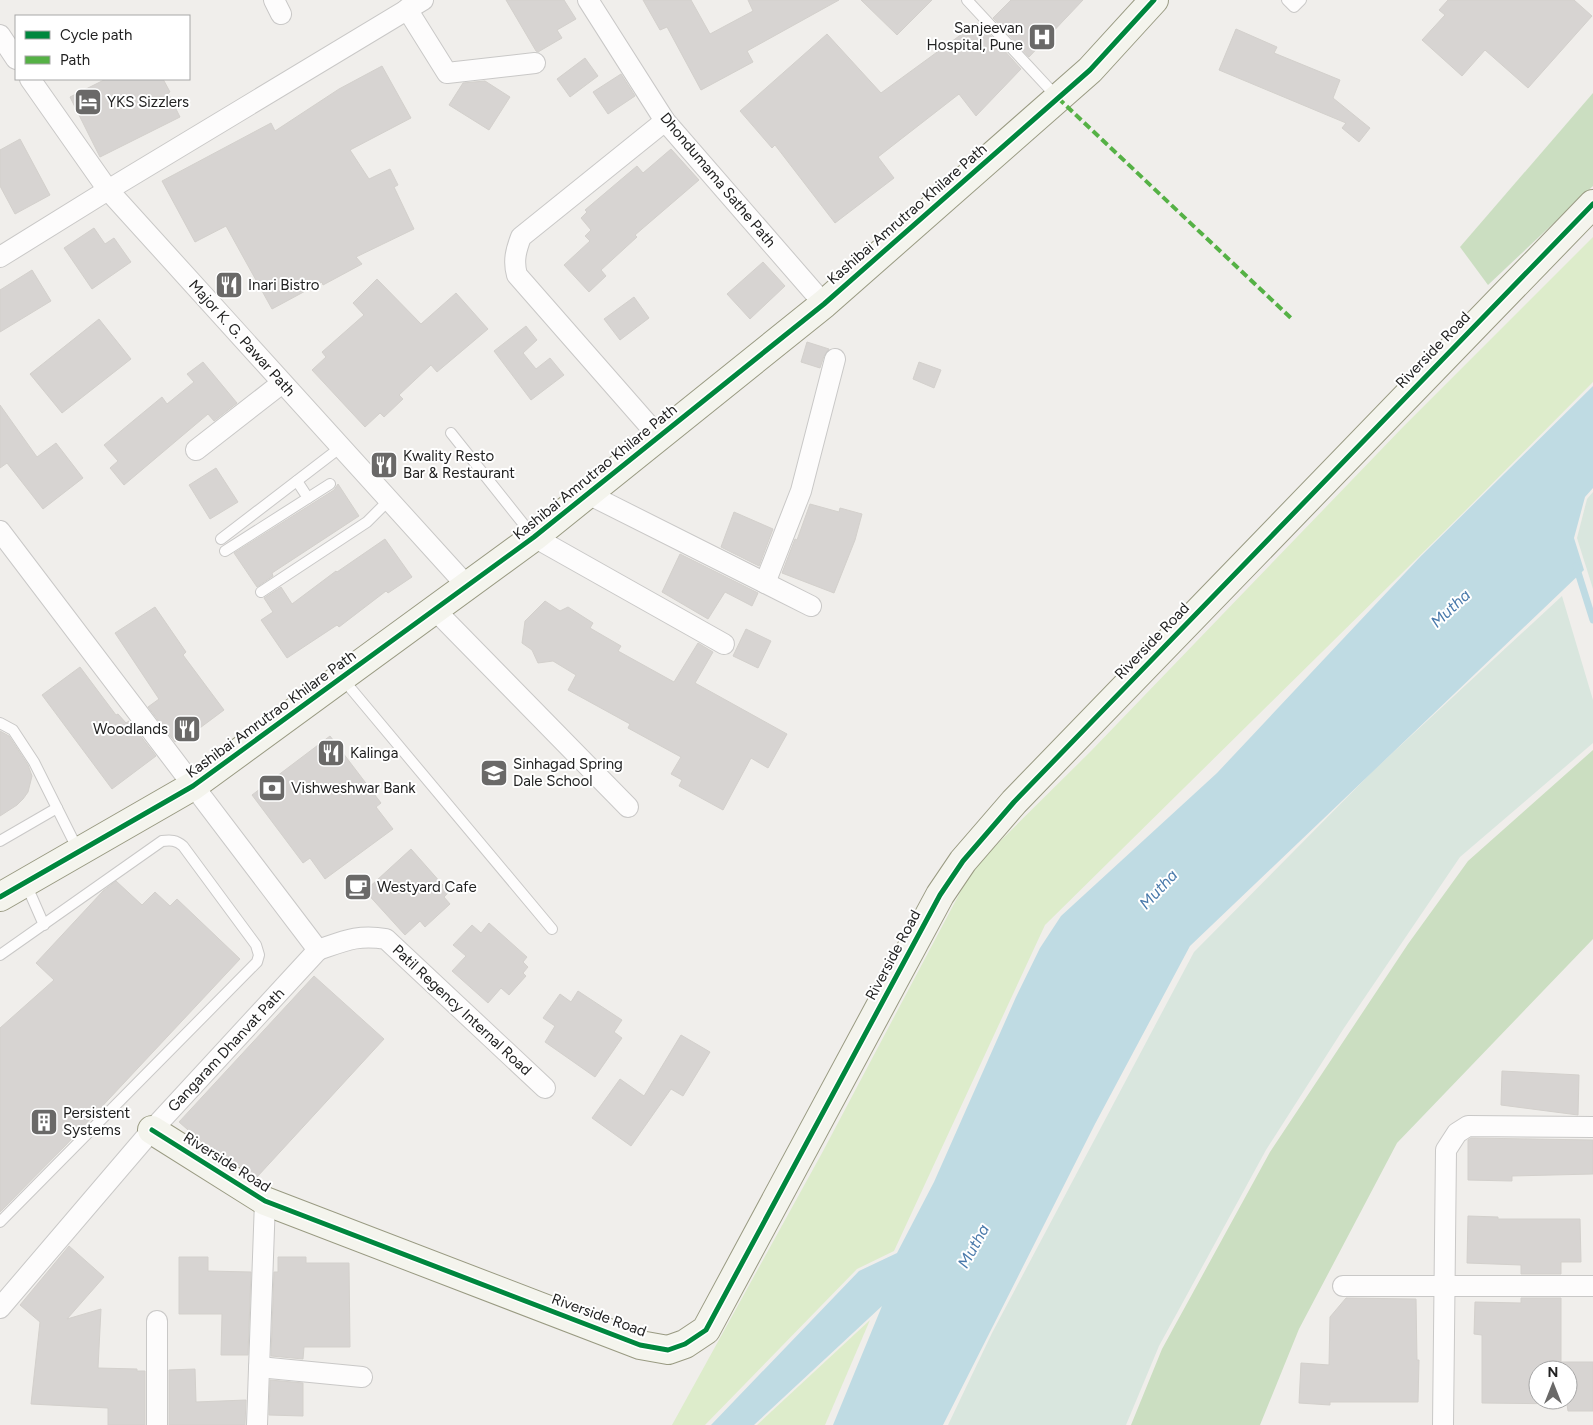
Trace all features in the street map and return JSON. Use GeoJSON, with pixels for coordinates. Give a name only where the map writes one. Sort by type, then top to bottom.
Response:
{"type":"FeatureCollection","features":[{"type":"Feature","properties":{"kind":"street","name":"Dhondumama Sathe Path"},"geometry":{"type":"LineString","coordinates":[[588,0],[665,121],[824,304]]}},
{"type":"Feature","properties":{"kind":"street","name":"Kashibai Amrutrao Khilare Path"},"geometry":{"type":"LineString","coordinates":[[0,897],[193,786],[534,537],[824,304],[1090,70],[1154,0]]}},
{"type":"Feature","properties":{"kind":"street"},"geometry":{"type":"LineString","coordinates":[[0,257],[415,5],[447,73],[535,63]]}},
{"type":"Feature","properties":{"kind":"street"},"geometry":{"type":"LineString","coordinates":[[0,35],[15,58]]}},
{"type":"Feature","properties":{"kind":"street","name":"Major K. G. Pawar Path"},"geometry":{"type":"LineString","coordinates":[[31,80],[108,190],[467,586]]}},
{"type":"Feature","properties":{"kind":"street"},"geometry":{"type":"LineString","coordinates":[[659,437],[516,275],[514,266],[515,255],[521,237],[665,121]]}},
{"type":"Feature","properties":{"kind":"street","name":"Riverside Road"},"geometry":{"type":"LineString","coordinates":[[152,1130],[265,1201],[640,1345],[668,1350],[685,1344],[706,1330],[940,895],[963,861],[1014,802],[1593,204]]}},
{"type":"Feature","properties":{"kind":"street"},"geometry":{"type":"LineString","coordinates":[[765,583],[801,491],[835,359]]}},
{"type":"Feature","properties":{"kind":"street"},"geometry":{"type":"LineString","coordinates":[[196,450],[282,383]]}},
{"type":"Feature","properties":{"kind":"street"},"geometry":{"type":"LineString","coordinates":[[588,494],[811,606]]}},
{"type":"Feature","properties":{"kind":"street"},"geometry":{"type":"LineString","coordinates":[[0,531],[318,950]]}},
{"type":"Feature","properties":{"kind":"street"},"geometry":{"type":"LineString","coordinates":[[534,537],[724,644]]}},
{"type":"Feature","properties":{"kind":"street"},"geometry":{"type":"LineString","coordinates":[[435,610],[628,807]]}},
{"type":"Feature","properties":{"kind":"street","name":"Patil Regency Internal Road"},"geometry":{"type":"LineString","coordinates":[[318,950],[353,939],[370,936],[386,939],[545,1088]]}},
{"type":"Feature","properties":{"kind":"street","name":"Gangaram Dhanvat Path"},"geometry":{"type":"LineString","coordinates":[[0,1308],[152,1130],[318,950]]}},
{"type":"Feature","properties":{"kind":"street"},"geometry":{"type":"LineString","coordinates":[[1442,1425],[1446,1150],[1457,1133],[1468,1126],[1593,1127]]}},
{"type":"Feature","properties":{"kind":"street"},"geometry":{"type":"LineString","coordinates":[[257,1425],[265,1201]]}},
{"type":"Feature","properties":{"kind":"street"},"geometry":{"type":"LineString","coordinates":[[1343,1286],[1593,1286]]}},
{"type":"Feature","properties":{"kind":"street"},"geometry":{"type":"LineString","coordinates":[[157,1321],[157,1425]]}},
{"type":"Feature","properties":{"kind":"street"},"geometry":{"type":"LineString","coordinates":[[259,1367],[362,1377]]}},
{"type":"Feature","properties":{"kind":"lane"},"geometry":{"type":"LineString","coordinates":[[967,0],[1058,98]]}},
{"type":"Feature","properties":{"kind":"lane"},"geometry":{"type":"LineString","coordinates":[[1287,0],[1294,7],[1301,0]]}},
{"type":"Feature","properties":{"kind":"lane"},"geometry":{"type":"LineString","coordinates":[[451,433],[534,537]]}},
{"type":"Feature","properties":{"kind":"lane"},"geometry":{"type":"LineString","coordinates":[[221,539],[341,447]]}},
{"type":"Feature","properties":{"kind":"lane"},"geometry":{"type":"LineString","coordinates":[[297,481],[308,498]]}},
{"type":"Feature","properties":{"kind":"lane"},"geometry":{"type":"LineString","coordinates":[[225,551],[330,484]]}},
{"type":"Feature","properties":{"kind":"lane"},"geometry":{"type":"LineString","coordinates":[[261,592],[367,522],[389,500]]}},
{"type":"Feature","properties":{"kind":"lane"},"geometry":{"type":"LineString","coordinates":[[245,521],[252,533]]}},
{"type":"Feature","properties":{"kind":"lane"},"geometry":{"type":"LineString","coordinates":[[342,678],[552,929]]}},
{"type":"Feature","properties":{"kind":"lane"},"geometry":{"type":"LineString","coordinates":[[0,724],[13,730],[34,762],[79,852]]}},
{"type":"Feature","properties":{"kind":"lane"},"geometry":{"type":"LineString","coordinates":[[0,841],[57,808]]}},
{"type":"Feature","properties":{"kind":"lane"},"geometry":{"type":"LineString","coordinates":[[0,955],[162,842],[169,840],[176,841],[183,846],[256,945],[259,955],[257,962],[0,1222]]}},
{"type":"Feature","properties":{"kind":"lane"},"geometry":{"type":"LineString","coordinates":[[26,882],[44,925]]}},
{"type":"Feature","properties":{"kind":"green space"},"geometry":{"type":"Polygon","coordinates":[[[1593,93],[1593,186],[1488,285],[1460,247],[1593,93]]]}},
{"type":"Feature","properties":{"kind":"green space"},"geometry":{"type":"Polygon","coordinates":[[[1593,237],[1593,382],[1463,513],[1045,925],[894,1251],[857,1269],[705,1425],[672,1425],[822,1153],[973,868],[1091,751],[1402,428],[1593,237]]]}},
{"type":"Feature","properties":{"kind":"green space"},"geometry":{"type":"Polygon","coordinates":[[[1593,750],[1593,939],[1397,1143],[1299,1329],[1260,1425],[1131,1425],[1162,1349],[1270,1152],[1408,944],[1468,861],[1593,750]]]}},
{"type":"Feature","properties":{"kind":"green space"},"geometry":{"type":"Polygon","coordinates":[[[870,1320],[825,1425],[757,1425],[870,1320]]]}},
{"type":"Feature","properties":{"kind":"shaded area"},"geometry":{"type":"Polygon","coordinates":[[[1593,492],[1593,589],[1577,538],[1587,499],[1593,492]]]}},
{"type":"Feature","properties":{"kind":"shaded area"},"geometry":{"type":"Polygon","coordinates":[[[1562,596],[1593,700],[1593,743],[1460,857],[1344,1028],[1266,1150],[1159,1346],[1126,1425],[948,1425],[992,1333],[1194,952],[1373,771],[1562,596]]]}},
{"type":"Feature","properties":{"kind":"water","name":"Mutha"},"geometry":{"type":"Polygon","coordinates":[[[1593,386],[1593,488],[1585,497],[1574,538],[1584,570],[1190,946],[1095,1124],[943,1425],[833,1425],[882,1306],[754,1425],[711,1425],[859,1271],[897,1253],[934,1182],[1016,997],[1040,948],[1061,916],[1217,773],[1421,556],[1593,386]]]}},
{"type":"Feature","properties":{"kind":"building"},"geometry":{"type":"Polygon","coordinates":[[[506,0],[564,0],[576,19],[557,30],[562,38],[538,52],[506,0]]]}},
{"type":"Feature","properties":{"kind":"building"},"geometry":{"type":"Polygon","coordinates":[[[643,0],[691,0],[710,34],[753,11],[748,0],[839,0],[747,51],[753,62],[701,90],[667,27],[660,30],[643,0]]]}},
{"type":"Feature","properties":{"kind":"building"},"geometry":{"type":"Polygon","coordinates":[[[861,0],[932,0],[897,35],[861,0]]]}},
{"type":"Feature","properties":{"kind":"building"},"geometry":{"type":"Polygon","coordinates":[[[1011,0],[1083,0],[1029,57],[993,18],[1011,0]]]}},
{"type":"Feature","properties":{"kind":"building"},"geometry":{"type":"Polygon","coordinates":[[[1448,0],[1574,0],[1592,16],[1528,88],[1485,50],[1462,76],[1422,40],[1445,15],[1439,10],[1448,0]]]}},
{"type":"Feature","properties":{"kind":"building"},"geometry":{"type":"Polygon","coordinates":[[[977,23],[984,28],[1021,69],[976,116],[959,94],[878,157],[894,178],[835,223],[775,145],[772,148],[740,111],[827,34],[881,93],[977,23]]]}},
{"type":"Feature","properties":{"kind":"building"},"geometry":{"type":"Polygon","coordinates":[[[1236,29],[1277,47],[1274,53],[1340,80],[1333,98],[1370,128],[1359,142],[1342,128],[1346,123],[1219,70],[1236,29]]]}},
{"type":"Feature","properties":{"kind":"building"},"geometry":{"type":"Polygon","coordinates":[[[585,58],[598,76],[570,97],[557,79],[585,58]]]}},
{"type":"Feature","properties":{"kind":"building"},"geometry":{"type":"Polygon","coordinates":[[[382,66],[411,118],[350,150],[369,179],[390,169],[398,185],[394,187],[414,229],[356,257],[362,264],[323,285],[322,282],[272,309],[226,226],[195,242],[162,181],[271,123],[275,131],[339,89],[382,66]]]}},
{"type":"Feature","properties":{"kind":"building"},"geometry":{"type":"Polygon","coordinates":[[[621,74],[635,96],[608,114],[593,92],[621,74]]]}},
{"type":"Feature","properties":{"kind":"building"},"geometry":{"type":"Polygon","coordinates":[[[104,80],[164,80],[180,117],[100,157],[70,97],[104,80]]]}},
{"type":"Feature","properties":{"kind":"building"},"geometry":{"type":"Polygon","coordinates":[[[485,81],[510,97],[489,130],[449,105],[463,83],[485,81]]]}},
{"type":"Feature","properties":{"kind":"building"},"geometry":{"type":"Polygon","coordinates":[[[20,139],[50,195],[15,214],[0,186],[0,150],[20,139]]]}},
{"type":"Feature","properties":{"kind":"building"},"geometry":{"type":"Polygon","coordinates":[[[671,149],[699,180],[635,235],[637,237],[601,270],[606,276],[589,292],[564,265],[590,241],[585,236],[591,230],[581,218],[587,212],[585,210],[637,166],[643,173],[671,149]]]}},
{"type":"Feature","properties":{"kind":"building"},"geometry":{"type":"Polygon","coordinates":[[[94,228],[105,244],[114,238],[131,262],[92,289],[64,248],[94,228]]]}},
{"type":"Feature","properties":{"kind":"building"},"geometry":{"type":"Polygon","coordinates":[[[763,262],[785,286],[750,319],[727,294],[763,262]]]}},
{"type":"Feature","properties":{"kind":"building"},"geometry":{"type":"Polygon","coordinates":[[[32,270],[51,301],[0,332],[0,290],[32,270]]]}},
{"type":"Feature","properties":{"kind":"building"},"geometry":{"type":"Polygon","coordinates":[[[377,279],[421,324],[456,293],[488,329],[437,372],[431,365],[399,395],[403,399],[384,417],[380,413],[365,427],[312,370],[326,357],[322,352],[364,315],[353,303],[377,279]]]}},
{"type":"Feature","properties":{"kind":"building"},"geometry":{"type":"Polygon","coordinates":[[[634,297],[649,318],[620,340],[604,319],[634,297]]]}},
{"type":"Feature","properties":{"kind":"building"},"geometry":{"type":"Polygon","coordinates":[[[99,319],[131,359],[62,413],[30,374],[99,319]]]}},
{"type":"Feature","properties":{"kind":"building"},"geometry":{"type":"Polygon","coordinates":[[[526,326],[537,340],[523,353],[536,369],[550,358],[564,375],[531,400],[494,351],[526,326]]]}},
{"type":"Feature","properties":{"kind":"building"},"geometry":{"type":"Polygon","coordinates":[[[807,342],[829,349],[824,356],[820,368],[801,362],[807,342]]]}},
{"type":"Feature","properties":{"kind":"building"},"geometry":{"type":"Polygon","coordinates":[[[203,362],[237,403],[214,421],[208,414],[124,485],[110,468],[118,461],[104,445],[162,397],[167,404],[194,382],[187,374],[203,362]]]}},
{"type":"Feature","properties":{"kind":"building"},"geometry":{"type":"Polygon","coordinates":[[[919,362],[941,370],[934,388],[913,379],[919,362]]]}},
{"type":"Feature","properties":{"kind":"building"},"geometry":{"type":"Polygon","coordinates":[[[0,405],[37,457],[56,443],[83,478],[43,509],[7,463],[0,468],[0,405]]]}},
{"type":"Feature","properties":{"kind":"building"},"geometry":{"type":"Polygon","coordinates":[[[216,468],[238,502],[210,519],[189,485],[216,468]]]}},
{"type":"Feature","properties":{"kind":"building"},"geometry":{"type":"Polygon","coordinates":[[[338,484],[359,516],[272,573],[273,576],[257,587],[234,553],[334,490],[338,484]]]}},
{"type":"Feature","properties":{"kind":"building"},"geometry":{"type":"Polygon","coordinates":[[[810,504],[839,512],[840,508],[862,514],[855,540],[834,593],[782,573],[810,504]]]}},
{"type":"Feature","properties":{"kind":"building"},"geometry":{"type":"Polygon","coordinates":[[[734,512],[773,529],[759,566],[721,547],[734,512]]]}},
{"type":"Feature","properties":{"kind":"building"},"geometry":{"type":"Polygon","coordinates":[[[385,539],[412,577],[388,593],[386,591],[339,627],[337,625],[287,658],[261,620],[273,612],[264,598],[281,587],[292,604],[336,571],[385,539]]]}},
{"type":"Feature","properties":{"kind":"building"},"geometry":{"type":"Polygon","coordinates":[[[680,554],[758,593],[752,606],[725,592],[708,619],[662,592],[680,554]]]}},
{"type":"Feature","properties":{"kind":"building"},"geometry":{"type":"Polygon","coordinates":[[[545,601],[560,611],[568,607],[593,623],[590,628],[621,646],[618,651],[674,682],[698,643],[713,652],[695,683],[787,734],[768,768],[751,758],[723,810],[679,786],[682,780],[671,774],[681,757],[628,728],[630,724],[568,690],[576,675],[553,661],[538,663],[532,650],[522,643],[525,621],[545,601]]]}},
{"type":"Feature","properties":{"kind":"building"},"geometry":{"type":"Polygon","coordinates":[[[155,607],[186,652],[183,655],[224,710],[181,742],[179,739],[175,742],[148,707],[159,699],[115,633],[155,607]]]}},
{"type":"Feature","properties":{"kind":"building"},"geometry":{"type":"Polygon","coordinates":[[[746,629],[771,641],[758,668],[733,656],[746,629]]]}},
{"type":"Feature","properties":{"kind":"building"},"geometry":{"type":"Polygon","coordinates":[[[80,667],[116,715],[118,714],[126,723],[129,721],[156,756],[112,789],[42,695],[80,667]]]}},
{"type":"Feature","properties":{"kind":"building"},"geometry":{"type":"Polygon","coordinates":[[[0,731],[9,736],[28,765],[32,776],[28,792],[23,799],[0,816],[0,731]]]}},
{"type":"Feature","properties":{"kind":"building"},"geometry":{"type":"Polygon","coordinates":[[[330,736],[381,803],[376,807],[393,829],[325,879],[310,858],[303,863],[252,795],[330,736]]]}},
{"type":"Feature","properties":{"kind":"building"},"geometry":{"type":"Polygon","coordinates":[[[411,849],[449,892],[444,897],[450,904],[425,927],[420,921],[405,935],[365,891],[411,849]]]}},
{"type":"Feature","properties":{"kind":"building","name":"Persistent Systems"},"geometry":{"type":"Polygon","coordinates":[[[116,881],[142,905],[155,892],[170,906],[177,899],[240,959],[65,1146],[0,1212],[0,1028],[54,980],[36,963],[103,891],[116,881]]]}},
{"type":"Feature","properties":{"kind":"building"},"geometry":{"type":"Polygon","coordinates":[[[489,923],[527,957],[523,962],[528,967],[523,973],[526,976],[509,995],[501,988],[488,1003],[452,971],[466,956],[453,945],[472,925],[481,933],[489,923]]]}},
{"type":"Feature","properties":{"kind":"building"},"geometry":{"type":"Polygon","coordinates":[[[314,976],[384,1039],[257,1177],[204,1144],[179,1122],[314,976]]]}},
{"type":"Feature","properties":{"kind":"building"},"geometry":{"type":"Polygon","coordinates":[[[578,991],[622,1020],[614,1032],[622,1038],[595,1077],[545,1042],[555,1026],[543,1018],[560,994],[571,1002],[578,991]]]}},
{"type":"Feature","properties":{"kind":"building"},"geometry":{"type":"Polygon","coordinates":[[[681,1035],[710,1052],[683,1096],[671,1089],[631,1146],[592,1118],[620,1079],[644,1096],[681,1035]]]}},
{"type":"Feature","properties":{"kind":"building"},"geometry":{"type":"Polygon","coordinates":[[[1502,1071],[1579,1075],[1578,1115],[1501,1105],[1502,1071]]]}},
{"type":"Feature","properties":{"kind":"building"},"geometry":{"type":"Polygon","coordinates":[[[1471,1138],[1593,1140],[1593,1174],[1512,1176],[1512,1181],[1468,1180],[1468,1140],[1471,1138]]]}},
{"type":"Feature","properties":{"kind":"building"},"geometry":{"type":"Polygon","coordinates":[[[1468,1216],[1498,1217],[1498,1219],[1580,1219],[1581,1262],[1561,1262],[1561,1274],[1521,1274],[1521,1265],[1467,1263],[1468,1216]]]}},
{"type":"Feature","properties":{"kind":"building"},"geometry":{"type":"Polygon","coordinates":[[[69,1246],[104,1277],[67,1319],[101,1309],[98,1368],[145,1371],[145,1425],[108,1425],[108,1408],[31,1404],[40,1322],[20,1305],[69,1246]]]}},
{"type":"Feature","properties":{"kind":"building"},"geometry":{"type":"Polygon","coordinates":[[[179,1257],[208,1257],[208,1271],[251,1272],[248,1355],[221,1355],[222,1314],[179,1314],[179,1257]]]}},
{"type":"Feature","properties":{"kind":"building"},"geometry":{"type":"Polygon","coordinates":[[[278,1257],[306,1257],[306,1263],[349,1263],[350,1347],[304,1347],[303,1359],[271,1356],[274,1272],[278,1272],[278,1257]]]}},
{"type":"Feature","properties":{"kind":"building"},"geometry":{"type":"Polygon","coordinates":[[[1346,1298],[1416,1299],[1417,1360],[1419,1360],[1418,1402],[1330,1402],[1330,1405],[1299,1403],[1301,1363],[1329,1365],[1330,1317],[1346,1298]]]}},
{"type":"Feature","properties":{"kind":"building"},"geometry":{"type":"Polygon","coordinates":[[[1521,1298],[1561,1298],[1561,1360],[1528,1360],[1528,1404],[1482,1403],[1482,1335],[1474,1334],[1475,1302],[1521,1303],[1521,1298]]]}},
{"type":"Feature","properties":{"kind":"building"},"geometry":{"type":"Polygon","coordinates":[[[1578,1362],[1593,1362],[1593,1411],[1568,1411],[1578,1410],[1578,1362]]]}},
{"type":"Feature","properties":{"kind":"building"},"geometry":{"type":"Polygon","coordinates":[[[195,1369],[196,1402],[246,1400],[245,1425],[169,1425],[169,1370],[195,1369]]]}},
{"type":"Feature","properties":{"kind":"building"},"geometry":{"type":"Polygon","coordinates":[[[270,1380],[303,1383],[303,1416],[269,1415],[270,1380]]]}},
{"type":"Feature","properties":{"kind":"waterway"},"geometry":{"type":"LineString","coordinates":[[1576,566],[1593,620]]}},
{"type":"Feature","properties":{"kind":"marked path"},"geometry":{"type":"LineString","coordinates":[[1058,98],[1292,319]]}},
{"type":"Feature","properties":{"kind":"cycle path"},"geometry":{"type":"LineString","coordinates":[[0,897],[193,786],[534,537],[824,304],[1090,70],[1154,0]]}},
{"type":"Feature","properties":{"kind":"cycle path"},"geometry":{"type":"LineString","coordinates":[[152,1130],[265,1201],[640,1345],[668,1350],[685,1344],[706,1330],[940,895],[963,861],[1014,802],[1593,204]]}},
{"type":"Feature","properties":{"kind":"place","name":"Sanjeevan Hospital, Pune"},"geometry":{"type":"Point","coordinates":[1042,37]}},
{"type":"Feature","properties":{"kind":"place","name":"YKS Sizzlers"},"geometry":{"type":"Point","coordinates":[88,102]}},
{"type":"Feature","properties":{"kind":"place","name":"Inari Bistro"},"geometry":{"type":"Point","coordinates":[229,285]}},
{"type":"Feature","properties":{"kind":"place","name":"Kwality Resto Bar & Restaurant"},"geometry":{"type":"Point","coordinates":[384,465]}},
{"type":"Feature","properties":{"kind":"place","name":"Woodlands"},"geometry":{"type":"Point","coordinates":[187,729]}},
{"type":"Feature","properties":{"kind":"place","name":"Kalinga"},"geometry":{"type":"Point","coordinates":[331,753]}},
{"type":"Feature","properties":{"kind":"place","name":"Sinhagad Spring Dale School"},"geometry":{"type":"Point","coordinates":[494,773]}},
{"type":"Feature","properties":{"kind":"place","name":"Vishweshwar Bank"},"geometry":{"type":"Point","coordinates":[272,788]}},
{"type":"Feature","properties":{"kind":"place","name":"Westyard Cafe"},"geometry":{"type":"Point","coordinates":[358,887]}},
{"type":"Feature","properties":{"kind":"place","name":"Persistent Systems"},"geometry":{"type":"Point","coordinates":[44,1122]}}]}
